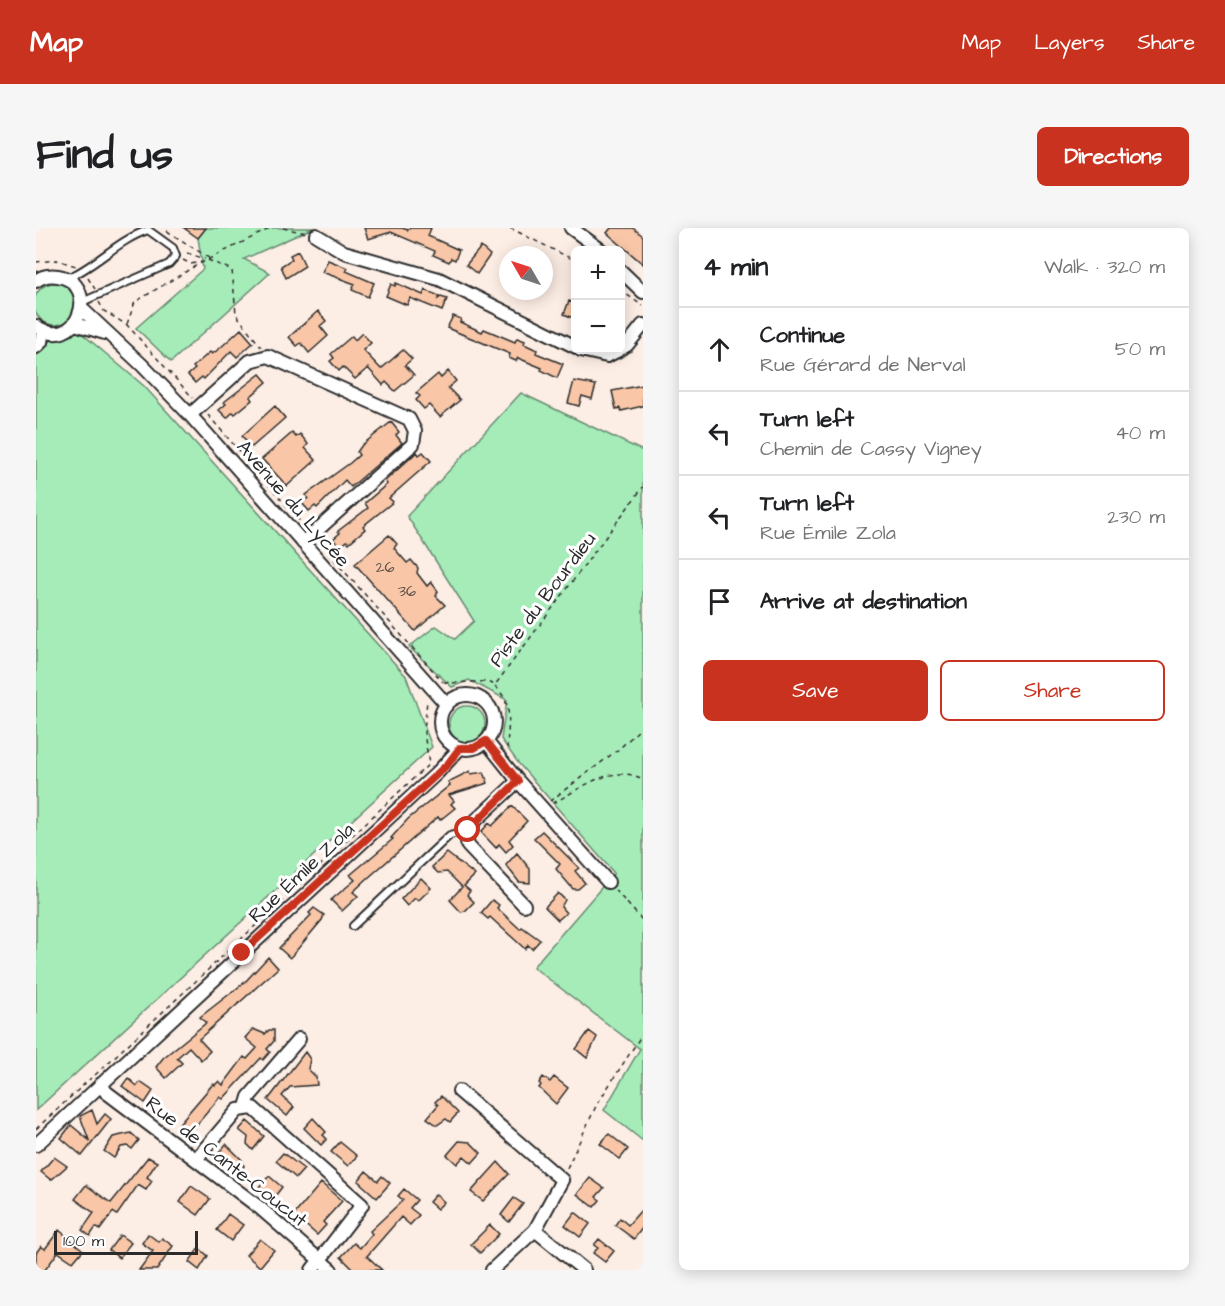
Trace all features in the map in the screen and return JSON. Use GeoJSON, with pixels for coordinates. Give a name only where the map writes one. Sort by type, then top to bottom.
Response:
{"type":"FeatureCollection","features":[{"type":"Feature","properties":{"kind":"street"},"geometry":{"type":"LineString","coordinates":[[571,228],[596,246]]}},
{"type":"Feature","properties":{"kind":"street"},"geometry":{"type":"LineString","coordinates":[[316,235],[344,252],[439,279],[571,345]]}},
{"type":"Feature","properties":{"kind":"street"},"geometry":{"type":"LineString","coordinates":[[625,274],[643,292]]}},
{"type":"Feature","properties":{"kind":"street"},"geometry":{"type":"LineString","coordinates":[[37,279],[54,275],[68,278]]}},
{"type":"Feature","properties":{"kind":"street","name":"Avenue du Lycée"},"geometry":{"type":"LineString","coordinates":[[68,278],[78,290],[82,306],[105,333],[142,365],[307,539],[438,686],[447,705]]}},
{"type":"Feature","properties":{"kind":"street"},"geometry":{"type":"LineString","coordinates":[[36,347],[41,342],[40,328],[60,332],[75,324],[82,306]]}},
{"type":"Feature","properties":{"kind":"street","name":"Avenue du Lycée"},"geometry":{"type":"LineString","coordinates":[[75,324],[105,333]]}},
{"type":"Feature","properties":{"kind":"street"},"geometry":{"type":"LineString","coordinates":[[625,344],[643,325]]}},
{"type":"Feature","properties":{"kind":"street"},"geometry":{"type":"LineString","coordinates":[[190,415],[250,361],[264,356],[409,419],[415,431],[413,444],[307,539]]}},
{"type":"Feature","properties":{"kind":"street"},"geometry":{"type":"LineString","coordinates":[[470,695],[486,702],[491,709],[494,726],[486,741],[474,748],[460,748],[452,745],[441,730],[440,721],[447,705],[453,699],[470,695]]}},
{"type":"Feature","properties":{"kind":"street"},"geometry":{"type":"LineString","coordinates":[[486,741],[518,781],[609,882]]}},
{"type":"Feature","properties":{"kind":"street","name":"Rue Émile Zola"},"geometry":{"type":"LineString","coordinates":[[36,1145],[448,764],[460,748]]}},
{"type":"Feature","properties":{"kind":"street"},"geometry":{"type":"LineString","coordinates":[[518,781],[474,822],[466,836],[468,846],[524,905]]}},
{"type":"Feature","properties":{"kind":"street"},"geometry":{"type":"LineString","coordinates":[[246,1107],[249,1097],[299,1039]]}},
{"type":"Feature","properties":{"kind":"street","name":"Rue de Cante-Coucut"},"geometry":{"type":"LineString","coordinates":[[101,1084],[106,1092],[197,1158],[316,1265],[331,1270]]}},
{"type":"Feature","properties":{"kind":"street"},"geometry":{"type":"LineString","coordinates":[[459,1091],[562,1180],[535,1230],[492,1270]]}},
{"type":"Feature","properties":{"kind":"street"},"geometry":{"type":"LineString","coordinates":[[197,1158],[238,1110],[246,1107],[253,1108],[362,1205],[316,1265]]}},
{"type":"Feature","properties":{"kind":"street"},"geometry":{"type":"LineString","coordinates":[[535,1230],[584,1270]]}},
{"type":"Feature","properties":{"kind":"lane"},"geometry":{"type":"LineString","coordinates":[[68,278],[82,272],[136,234],[148,230],[173,248],[176,256],[169,264],[82,306]]}},
{"type":"Feature","properties":{"kind":"lane"},"geometry":{"type":"LineString","coordinates":[[353,926],[450,835],[458,833],[466,836]]}},
{"type":"Feature","properties":{"kind":"path"},"geometry":{"type":"LineString","coordinates":[[36,1129],[429,764],[424,733],[426,701],[438,686],[307,539],[200,406],[127,325],[135,302],[209,259],[271,228]]}},
{"type":"Feature","properties":{"kind":"path"},"geometry":{"type":"LineString","coordinates":[[283,228],[316,235]]}},
{"type":"Feature","properties":{"kind":"path"},"geometry":{"type":"LineString","coordinates":[[510,228],[571,258]]}},
{"type":"Feature","properties":{"kind":"path"},"geometry":{"type":"LineString","coordinates":[[166,231],[209,259],[232,270],[236,314],[259,343],[264,356]]}},
{"type":"Feature","properties":{"kind":"path"},"geometry":{"type":"LineString","coordinates":[[186,253],[209,259]]}},
{"type":"Feature","properties":{"kind":"path"},"geometry":{"type":"LineString","coordinates":[[176,256],[191,264],[209,259]]}},
{"type":"Feature","properties":{"kind":"path"},"geometry":{"type":"LineString","coordinates":[[625,293],[643,306]]}},
{"type":"Feature","properties":{"kind":"path","name":"Piste du Bourdieu"},"geometry":{"type":"LineString","coordinates":[[438,686],[489,682],[495,686],[643,487]]}},
{"type":"Feature","properties":{"kind":"path"},"geometry":{"type":"LineString","coordinates":[[495,686],[505,695],[510,709],[506,752],[502,759]]}},
{"type":"Feature","properties":{"kind":"path"},"geometry":{"type":"LineString","coordinates":[[543,807],[619,749],[643,726]]}},
{"type":"Feature","properties":{"kind":"path"},"geometry":{"type":"LineString","coordinates":[[543,807],[594,780],[619,773],[634,774],[643,778]]}},
{"type":"Feature","properties":{"kind":"path"},"geometry":{"type":"LineString","coordinates":[[609,882],[643,921]]}},
{"type":"Feature","properties":{"kind":"path"},"geometry":{"type":"LineString","coordinates":[[562,1180],[597,1104],[643,1033]]}},
{"type":"Feature","properties":{"kind":"green space"},"geometry":{"type":"Polygon","coordinates":[[[206,228],[313,228],[244,259],[270,273],[171,362],[136,328],[203,269],[198,238],[206,228]]]}},
{"type":"Feature","properties":{"kind":"green space"},"geometry":{"type":"Polygon","coordinates":[[[55,283],[63,284],[70,289],[75,296],[75,312],[70,319],[63,324],[55,325],[47,324],[40,319],[35,312],[34,304],[35,296],[40,289],[47,284],[55,283]]]}},
{"type":"Feature","properties":{"kind":"green space"},"geometry":{"type":"Polygon","coordinates":[[[79,331],[144,386],[406,676],[432,747],[36,1110],[36,356],[51,341],[79,331]]]}},
{"type":"Feature","properties":{"kind":"green space"},"geometry":{"type":"Polygon","coordinates":[[[521,393],[643,451],[643,1141],[604,1110],[640,1049],[533,967],[614,873],[519,764],[501,739],[507,700],[469,680],[452,687],[409,647],[436,626],[455,639],[474,621],[407,516],[521,393]]]}},
{"type":"Feature","properties":{"kind":"green space"},"geometry":{"type":"Polygon","coordinates":[[[467,706],[480,711],[485,724],[480,737],[467,742],[454,737],[449,724],[454,711],[467,706]]]}},
{"type":"Feature","properties":{"kind":"building"},"geometry":{"type":"Polygon","coordinates":[[[184,228],[206,228],[198,238],[184,228]]]}},
{"type":"Feature","properties":{"kind":"building"},"geometry":{"type":"Polygon","coordinates":[[[364,228],[408,230],[409,228],[431,228],[428,236],[459,250],[455,260],[451,258],[449,262],[433,255],[435,251],[391,232],[368,239],[364,228]]]}},
{"type":"Feature","properties":{"kind":"building"},"geometry":{"type":"Polygon","coordinates":[[[611,228],[633,228],[643,236],[643,264],[625,246],[607,233],[611,228]]]}},
{"type":"Feature","properties":{"kind":"building"},"geometry":{"type":"Polygon","coordinates":[[[481,247],[490,255],[477,274],[466,265],[481,247]]]}},
{"type":"Feature","properties":{"kind":"building"},"geometry":{"type":"Polygon","coordinates":[[[298,251],[305,266],[286,278],[281,266],[292,259],[290,255],[298,251]]]}},
{"type":"Feature","properties":{"kind":"building"},"geometry":{"type":"Polygon","coordinates":[[[328,260],[374,283],[368,297],[352,290],[355,284],[322,272],[328,260]]]}},
{"type":"Feature","properties":{"kind":"building"},"geometry":{"type":"Polygon","coordinates":[[[396,283],[423,295],[425,290],[439,296],[438,299],[441,297],[447,299],[442,311],[410,298],[407,305],[386,296],[391,284],[395,286],[396,283]]]}},
{"type":"Feature","properties":{"kind":"building"},"geometry":{"type":"Polygon","coordinates":[[[569,301],[571,302],[571,317],[564,314],[569,301]]]}},
{"type":"Feature","properties":{"kind":"building"},"geometry":{"type":"Polygon","coordinates":[[[318,311],[326,321],[320,326],[328,336],[309,353],[301,343],[297,346],[289,337],[318,311]]]}},
{"type":"Feature","properties":{"kind":"building"},"geometry":{"type":"Polygon","coordinates":[[[453,316],[461,319],[460,322],[482,332],[484,329],[515,342],[517,338],[525,341],[524,344],[537,350],[536,353],[563,364],[557,378],[541,370],[542,368],[518,358],[516,361],[509,358],[510,354],[447,328],[453,316]]]}},
{"type":"Feature","properties":{"kind":"building"},"geometry":{"type":"Polygon","coordinates":[[[241,329],[253,343],[237,357],[231,351],[204,379],[202,377],[195,383],[188,375],[195,369],[193,367],[210,352],[212,354],[219,349],[241,329]]]}},
{"type":"Feature","properties":{"kind":"building"},"geometry":{"type":"Polygon","coordinates":[[[362,333],[371,343],[363,350],[381,369],[403,350],[412,359],[405,365],[414,375],[395,391],[386,382],[383,385],[368,368],[355,379],[343,367],[339,371],[330,361],[334,358],[331,354],[352,336],[355,340],[362,333]]]}},
{"type":"Feature","properties":{"kind":"building"},"geometry":{"type":"Polygon","coordinates":[[[448,371],[456,381],[448,388],[460,400],[440,417],[429,405],[424,409],[416,400],[420,396],[416,393],[438,374],[441,378],[448,371]]]}},
{"type":"Feature","properties":{"kind":"building"},"geometry":{"type":"Polygon","coordinates":[[[260,374],[267,382],[250,397],[252,400],[227,418],[219,410],[226,404],[224,402],[260,374]]]}},
{"type":"Feature","properties":{"kind":"building"},"geometry":{"type":"Polygon","coordinates":[[[574,381],[596,385],[592,399],[582,396],[579,406],[568,403],[574,381]]]}},
{"type":"Feature","properties":{"kind":"building"},"geometry":{"type":"Polygon","coordinates":[[[643,385],[643,406],[621,411],[620,408],[616,409],[612,391],[643,385]]]}},
{"type":"Feature","properties":{"kind":"building"},"geometry":{"type":"Polygon","coordinates":[[[275,406],[285,418],[252,447],[242,436],[275,406]]]}},
{"type":"Feature","properties":{"kind":"building"},"geometry":{"type":"Polygon","coordinates":[[[391,422],[399,432],[396,435],[402,443],[351,487],[345,480],[317,508],[315,506],[309,511],[302,503],[308,498],[306,495],[350,463],[359,455],[357,452],[362,445],[391,422]]]}},
{"type":"Feature","properties":{"kind":"building"},"geometry":{"type":"Polygon","coordinates":[[[292,433],[296,437],[300,434],[308,444],[305,448],[316,460],[287,486],[262,459],[292,433]]]}},
{"type":"Feature","properties":{"kind":"building"},"geometry":{"type":"Polygon","coordinates":[[[417,452],[419,455],[423,452],[431,461],[389,498],[393,502],[363,526],[365,529],[349,543],[347,541],[340,547],[333,539],[340,533],[338,531],[368,508],[365,503],[387,484],[385,481],[417,452]]]}},
{"type":"Feature","properties":{"kind":"building"},"geometry":{"type":"Polygon","coordinates":[[[389,535],[397,544],[394,548],[407,563],[411,560],[418,568],[417,573],[427,586],[431,582],[438,591],[436,596],[445,605],[415,631],[355,564],[389,535]]]}},
{"type":"Feature","properties":{"kind":"building"},"geometry":{"type":"Polygon","coordinates":[[[470,771],[471,774],[484,772],[488,783],[449,795],[454,801],[451,804],[455,808],[440,820],[438,817],[368,878],[353,892],[358,896],[342,911],[331,900],[355,880],[350,875],[393,839],[391,838],[408,819],[450,785],[448,782],[470,771]]]}},
{"type":"Feature","properties":{"kind":"building"},"geometry":{"type":"Polygon","coordinates":[[[512,806],[527,821],[509,840],[513,845],[506,852],[499,844],[496,848],[481,832],[489,823],[492,826],[512,806]]]}},
{"type":"Feature","properties":{"kind":"building"},"geometry":{"type":"Polygon","coordinates":[[[542,831],[579,868],[575,871],[585,883],[578,889],[573,889],[556,869],[560,864],[534,838],[542,831]]]}},
{"type":"Feature","properties":{"kind":"building"},"geometry":{"type":"Polygon","coordinates":[[[447,853],[475,875],[464,886],[470,891],[467,895],[474,902],[465,911],[461,912],[450,900],[462,887],[447,872],[438,873],[432,867],[447,853]]]}},
{"type":"Feature","properties":{"kind":"building"},"geometry":{"type":"Polygon","coordinates":[[[517,853],[530,869],[530,883],[519,882],[506,865],[517,853]]]}},
{"type":"Feature","properties":{"kind":"building"},"geometry":{"type":"Polygon","coordinates":[[[421,878],[431,888],[418,901],[415,898],[407,906],[401,899],[421,878]]]}},
{"type":"Feature","properties":{"kind":"building"},"geometry":{"type":"Polygon","coordinates":[[[558,893],[565,900],[561,907],[566,913],[558,920],[545,907],[558,893]]]}},
{"type":"Feature","properties":{"kind":"building"},"geometry":{"type":"Polygon","coordinates":[[[492,900],[499,905],[497,908],[520,929],[522,927],[540,940],[532,949],[528,945],[525,949],[490,917],[488,919],[481,913],[492,900]]]}},
{"type":"Feature","properties":{"kind":"building"},"geometry":{"type":"Polygon","coordinates":[[[314,908],[324,915],[322,920],[290,958],[279,948],[311,915],[309,913],[314,908]]]}},
{"type":"Feature","properties":{"kind":"building"},"geometry":{"type":"Polygon","coordinates":[[[268,957],[278,968],[199,1039],[210,1051],[201,1060],[189,1047],[177,1058],[182,1063],[166,1078],[156,1067],[163,1058],[206,1023],[200,1017],[245,982],[268,957]]]}},
{"type":"Feature","properties":{"kind":"building"},"geometry":{"type":"Polygon","coordinates":[[[253,1029],[265,1034],[269,1030],[274,1030],[274,1041],[267,1049],[270,1052],[263,1060],[261,1058],[223,1099],[220,1097],[194,1128],[192,1126],[186,1133],[177,1126],[213,1084],[219,1081],[223,1085],[244,1057],[247,1059],[257,1048],[245,1038],[253,1029]]]}},
{"type":"Feature","properties":{"kind":"building"},"geometry":{"type":"Polygon","coordinates":[[[589,1031],[597,1037],[587,1058],[576,1049],[589,1031]]]}},
{"type":"Feature","properties":{"kind":"building"},"geometry":{"type":"Polygon","coordinates":[[[305,1052],[310,1059],[308,1069],[316,1077],[317,1085],[290,1087],[282,1096],[294,1107],[287,1116],[268,1100],[305,1052]]]}},
{"type":"Feature","properties":{"kind":"building"},"geometry":{"type":"Polygon","coordinates":[[[543,1077],[550,1082],[554,1077],[568,1088],[556,1104],[539,1088],[543,1077]]]}},
{"type":"Feature","properties":{"kind":"building"},"geometry":{"type":"Polygon","coordinates":[[[128,1078],[137,1086],[140,1082],[153,1091],[145,1103],[122,1086],[128,1078]]]}},
{"type":"Feature","properties":{"kind":"building"},"geometry":{"type":"Polygon","coordinates":[[[441,1096],[458,1113],[450,1122],[446,1119],[437,1125],[427,1118],[438,1105],[435,1102],[441,1096]]]}},
{"type":"Feature","properties":{"kind":"building"},"geometry":{"type":"Polygon","coordinates":[[[92,1110],[97,1124],[105,1114],[111,1119],[82,1156],[61,1138],[71,1125],[89,1140],[80,1116],[92,1110]]]}},
{"type":"Feature","properties":{"kind":"building"},"geometry":{"type":"Polygon","coordinates":[[[313,1118],[326,1132],[323,1135],[327,1139],[321,1145],[304,1128],[313,1118]]]}},
{"type":"Feature","properties":{"kind":"building"},"geometry":{"type":"Polygon","coordinates":[[[247,1121],[264,1136],[253,1150],[247,1144],[248,1137],[239,1130],[247,1121]]]}},
{"type":"Feature","properties":{"kind":"building"},"geometry":{"type":"Polygon","coordinates":[[[131,1133],[139,1140],[132,1149],[128,1146],[121,1147],[114,1158],[104,1151],[113,1137],[131,1133]]]}},
{"type":"Feature","properties":{"kind":"building"},"geometry":{"type":"Polygon","coordinates":[[[609,1134],[628,1149],[620,1159],[600,1144],[609,1134]]]}},
{"type":"Feature","properties":{"kind":"building"},"geometry":{"type":"Polygon","coordinates":[[[459,1141],[470,1142],[481,1153],[472,1163],[464,1156],[457,1164],[447,1155],[459,1141]]]}},
{"type":"Feature","properties":{"kind":"building"},"geometry":{"type":"Polygon","coordinates":[[[340,1142],[357,1156],[348,1166],[331,1152],[340,1142]]]}},
{"type":"Feature","properties":{"kind":"building"},"geometry":{"type":"Polygon","coordinates":[[[226,1144],[242,1160],[244,1166],[239,1172],[218,1154],[226,1144]]]}},
{"type":"Feature","properties":{"kind":"building"},"geometry":{"type":"Polygon","coordinates":[[[283,1153],[304,1169],[296,1178],[276,1161],[283,1153]]]}},
{"type":"Feature","properties":{"kind":"building"},"geometry":{"type":"Polygon","coordinates":[[[54,1157],[67,1166],[51,1180],[41,1172],[54,1157]]]}},
{"type":"Feature","properties":{"kind":"building"},"geometry":{"type":"Polygon","coordinates":[[[148,1157],[157,1162],[147,1177],[152,1181],[146,1190],[138,1185],[117,1215],[113,1212],[100,1230],[96,1227],[90,1236],[82,1230],[94,1213],[75,1199],[86,1185],[111,1203],[148,1157]]]}},
{"type":"Feature","properties":{"kind":"building"},"geometry":{"type":"Polygon","coordinates":[[[498,1162],[509,1174],[483,1201],[471,1192],[498,1162]]]}},
{"type":"Feature","properties":{"kind":"building"},"geometry":{"type":"Polygon","coordinates":[[[366,1171],[378,1181],[382,1176],[390,1183],[377,1198],[358,1181],[366,1171]]]}},
{"type":"Feature","properties":{"kind":"building"},"geometry":{"type":"Polygon","coordinates":[[[269,1176],[282,1187],[272,1200],[258,1188],[269,1176]]]}},
{"type":"Feature","properties":{"kind":"building"},"geometry":{"type":"Polygon","coordinates":[[[590,1178],[604,1188],[596,1197],[600,1200],[594,1207],[577,1194],[590,1178]]]}},
{"type":"Feature","properties":{"kind":"building"},"geometry":{"type":"Polygon","coordinates":[[[321,1183],[342,1201],[323,1222],[326,1225],[317,1235],[294,1215],[321,1183]]]}},
{"type":"Feature","properties":{"kind":"building"},"geometry":{"type":"Polygon","coordinates":[[[191,1186],[210,1199],[198,1215],[180,1202],[191,1186]]]}},
{"type":"Feature","properties":{"kind":"building"},"geometry":{"type":"Polygon","coordinates":[[[404,1189],[417,1200],[410,1208],[419,1215],[410,1225],[401,1217],[367,1256],[382,1270],[354,1270],[341,1257],[354,1243],[360,1248],[372,1234],[370,1231],[403,1200],[398,1196],[404,1189]]]}},
{"type":"Feature","properties":{"kind":"building"},"geometry":{"type":"Polygon","coordinates":[[[436,1194],[444,1202],[437,1209],[429,1202],[436,1194]]]}},
{"type":"Feature","properties":{"kind":"building"},"geometry":{"type":"Polygon","coordinates":[[[514,1198],[523,1204],[509,1222],[501,1215],[514,1198]]]}},
{"type":"Feature","properties":{"kind":"building"},"geometry":{"type":"Polygon","coordinates":[[[643,1208],[643,1227],[634,1239],[615,1225],[620,1218],[628,1225],[643,1208]]]}},
{"type":"Feature","properties":{"kind":"building"},"geometry":{"type":"Polygon","coordinates":[[[575,1212],[590,1224],[580,1237],[565,1225],[575,1212]]]}},
{"type":"Feature","properties":{"kind":"building"},"geometry":{"type":"Polygon","coordinates":[[[228,1214],[243,1225],[231,1241],[217,1230],[228,1214]]]}},
{"type":"Feature","properties":{"kind":"building"},"geometry":{"type":"Polygon","coordinates":[[[490,1225],[499,1234],[480,1253],[471,1244],[490,1225]]]}},
{"type":"Feature","properties":{"kind":"building"},"geometry":{"type":"Polygon","coordinates":[[[59,1230],[83,1250],[73,1262],[58,1252],[45,1270],[36,1270],[36,1253],[41,1246],[45,1249],[59,1230]]]}},
{"type":"Feature","properties":{"kind":"building"},"geometry":{"type":"Polygon","coordinates":[[[148,1234],[159,1242],[162,1238],[173,1246],[157,1270],[139,1270],[153,1251],[142,1243],[148,1234]]]}},
{"type":"Feature","properties":{"kind":"building"},"geometry":{"type":"Polygon","coordinates":[[[120,1235],[131,1243],[119,1258],[109,1250],[120,1235]]]}},
{"type":"Feature","properties":{"kind":"building"},"geometry":{"type":"Polygon","coordinates":[[[260,1239],[274,1250],[260,1267],[246,1255],[260,1239]]]}},
{"type":"Feature","properties":{"kind":"building"},"geometry":{"type":"Polygon","coordinates":[[[599,1239],[614,1251],[605,1262],[593,1253],[598,1248],[594,1245],[599,1239]]]}},
{"type":"Feature","properties":{"kind":"building"},"geometry":{"type":"Polygon","coordinates":[[[199,1248],[208,1256],[199,1270],[189,1262],[199,1248]]]}},
{"type":"Feature","properties":{"kind":"route"},"geometry":{"type":"LineString","coordinates":[[242,953],[448,764],[460,748],[474,748],[486,741],[518,781],[468,830]]}}]}
